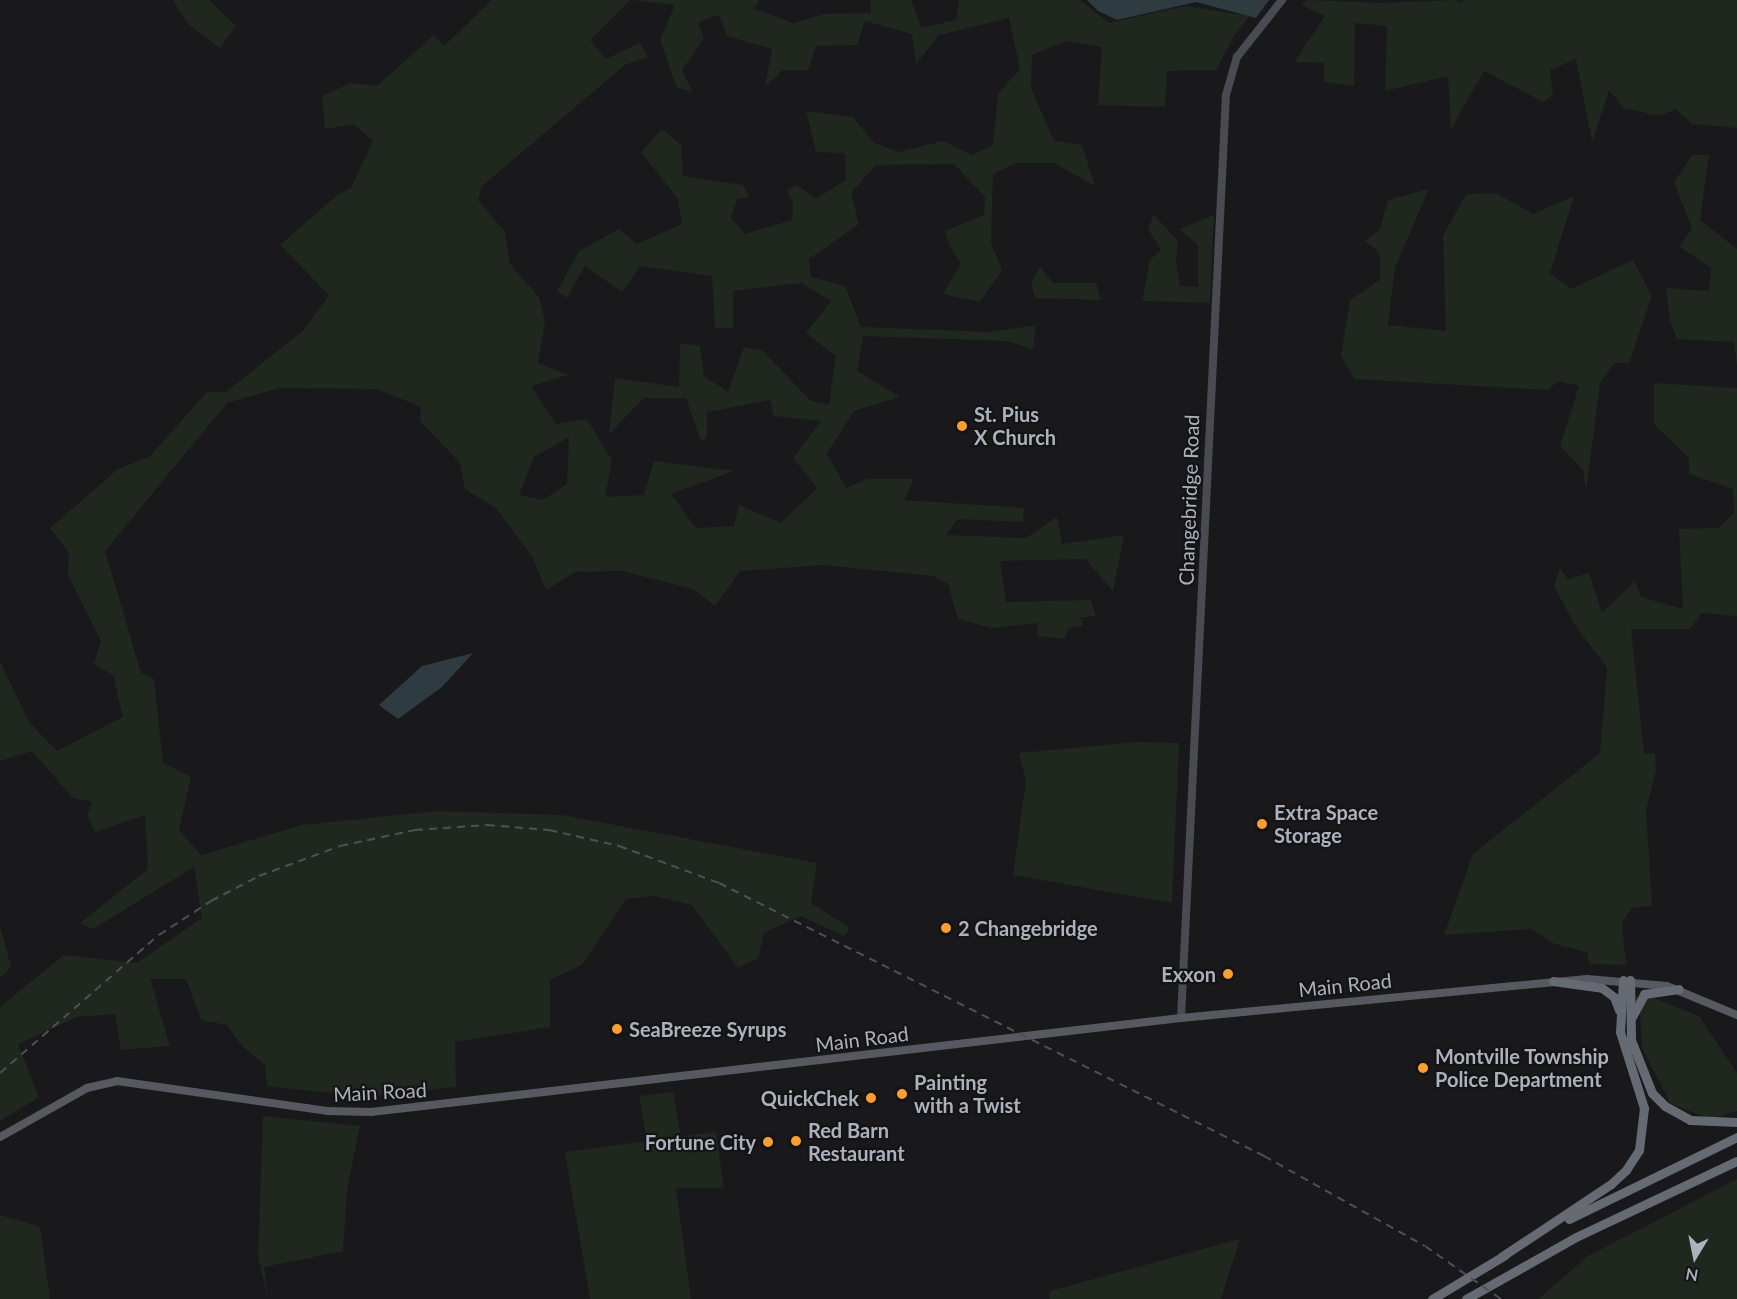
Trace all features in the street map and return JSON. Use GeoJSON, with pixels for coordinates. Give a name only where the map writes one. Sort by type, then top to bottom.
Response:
{"type":"FeatureCollection","features":[{"type":"Feature","properties":{"kind":"highway"},"geometry":{"type":"LineString","coordinates":[[1619,1014],[1627,980]]}},
{"type":"Feature","properties":{"kind":"highway"},"geometry":{"type":"LineString","coordinates":[[1627,980],[1629,1031],[1648,1086],[1665,1106],[1699,1122],[1737,1122]]}},
{"type":"Feature","properties":{"kind":"highway"},"geometry":{"type":"LineString","coordinates":[[1432,1299],[1501,1257],[1611,1184],[1636,1157],[1644,1133],[1644,1108],[1622,1041],[1619,1014],[1614,998],[1606,990],[1553,981]]}},
{"type":"Feature","properties":{"kind":"highway"},"geometry":{"type":"LineString","coordinates":[[1629,1031],[1636,1003],[1644,994],[1679,989]]}},
{"type":"Feature","properties":{"kind":"highway"},"geometry":{"type":"LineString","coordinates":[[1501,1257],[1617,1194],[1737,1137]]}},
{"type":"Feature","properties":{"kind":"highway"},"geometry":{"type":"LineString","coordinates":[[1466,1299],[1560,1246],[1737,1161]]}},
{"type":"Feature","properties":{"kind":"main road","name":"Changebridge Road"},"geometry":{"type":"LineString","coordinates":[[1181,1018],[1226,95],[1237,57],[1282,0]]}},
{"type":"Feature","properties":{"kind":"main road","name":"Main Road"},"geometry":{"type":"LineString","coordinates":[[0,1137],[87,1088],[117,1081],[327,1112],[371,1112],[1181,1018],[1553,981],[1627,980],[1679,989],[1737,1015]]}},
{"type":"Feature","properties":{"kind":"shaded area"},"geometry":{"type":"Polygon","coordinates":[[[173,0],[209,0],[236,26],[220,48],[187,23],[173,0]]]}},
{"type":"Feature","properties":{"kind":"shaded area"},"geometry":{"type":"Polygon","coordinates":[[[492,0],[630,0],[590,40],[606,59],[640,43],[648,57],[625,65],[482,186],[478,200],[505,232],[510,264],[539,297],[545,321],[538,363],[568,375],[531,386],[556,424],[587,419],[612,460],[605,497],[644,495],[654,461],[734,471],[671,494],[696,528],[734,526],[739,505],[781,523],[817,488],[793,458],[821,421],[774,416],[770,400],[707,412],[707,438],[701,442],[686,398],[644,398],[609,434],[615,378],[679,387],[680,343],[700,346],[704,376],[728,392],[744,347],[763,351],[811,401],[829,404],[836,356],[806,333],[831,301],[801,283],[733,291],[733,328],[715,328],[712,276],[640,266],[622,292],[585,266],[567,298],[557,291],[579,251],[619,229],[637,244],[682,224],[678,199],[641,152],[662,129],[681,145],[683,176],[743,185],[749,197],[737,199],[731,218],[745,234],[792,220],[793,204],[787,190],[797,185],[816,199],[846,180],[845,153],[816,152],[806,111],[853,117],[874,143],[899,152],[943,141],[971,155],[993,145],[998,94],[1020,69],[1009,18],[939,35],[916,64],[912,34],[865,21],[857,45],[816,46],[808,70],[783,70],[765,87],[772,49],[727,36],[719,15],[698,22],[704,38],[682,70],[692,92],[677,88],[660,40],[675,5],[631,0],[759,0],[754,9],[793,23],[825,14],[871,13],[870,0],[911,0],[921,28],[956,20],[959,0],[1080,0],[1109,23],[1186,6],[1249,16],[1234,36],[1216,70],[1167,71],[1165,107],[1098,105],[1102,47],[1066,41],[1032,55],[1031,88],[1054,141],[1082,145],[1095,186],[1054,163],[1016,163],[993,174],[991,243],[1002,270],[980,302],[943,294],[961,263],[950,247],[945,231],[984,215],[985,197],[954,164],[876,165],[851,193],[859,224],[809,259],[811,277],[845,286],[861,327],[990,332],[1036,325],[1033,349],[1006,341],[863,336],[857,371],[900,397],[854,411],[827,453],[846,488],[867,479],[914,479],[904,500],[1024,508],[1023,522],[958,519],[946,535],[1026,538],[1057,517],[1062,544],[1124,535],[1113,591],[1085,559],[1000,561],[1006,602],[1091,600],[1096,616],[1075,618],[1082,619],[1082,626],[1069,628],[1065,639],[1037,636],[1038,623],[991,628],[958,619],[948,584],[933,576],[823,565],[740,571],[715,606],[693,589],[622,571],[575,572],[546,590],[533,558],[496,508],[465,489],[460,463],[420,421],[421,407],[377,389],[279,388],[227,403],[105,551],[141,673],[154,679],[163,763],[191,777],[179,830],[201,855],[302,825],[437,811],[562,815],[817,863],[811,903],[850,928],[844,936],[801,916],[764,933],[758,958],[738,968],[692,905],[654,896],[626,899],[582,965],[550,980],[550,1027],[455,1042],[456,1087],[367,1097],[267,1086],[265,1065],[241,1045],[227,1025],[201,1020],[186,979],[150,979],[170,1046],[121,1050],[115,1014],[77,1017],[18,1044],[39,1097],[0,1121],[0,1007],[64,955],[137,963],[202,918],[194,867],[93,929],[80,923],[148,869],[145,815],[95,832],[87,816],[92,802],[73,798],[32,751],[0,761],[0,661],[29,722],[57,751],[123,717],[113,675],[94,664],[101,641],[68,575],[69,553],[50,528],[118,469],[149,457],[207,392],[226,392],[304,330],[329,295],[280,245],[336,196],[351,188],[373,141],[354,124],[325,129],[322,96],[351,83],[377,86],[434,35],[444,46],[492,0]],[[569,437],[534,457],[519,495],[543,500],[567,484],[569,437]]]}},
{"type":"Feature","properties":{"kind":"shaded area"},"geometry":{"type":"Polygon","coordinates":[[[1087,0],[1269,0],[1256,18],[1196,2],[1117,20],[1098,11],[1087,0]]]}},
{"type":"Feature","properties":{"kind":"shaded area"},"geometry":{"type":"Polygon","coordinates":[[[1308,0],[1381,3],[1455,0],[1459,3],[1465,0],[1737,0],[1737,128],[1692,124],[1676,109],[1659,116],[1624,108],[1609,90],[1592,142],[1576,59],[1550,70],[1553,95],[1543,102],[1484,71],[1451,129],[1448,76],[1385,91],[1387,26],[1355,23],[1354,86],[1324,82],[1324,63],[1294,62],[1325,16],[1301,5],[1308,0]]]}},
{"type":"Feature","properties":{"kind":"shaded area"},"geometry":{"type":"Polygon","coordinates":[[[1692,155],[1709,155],[1700,220],[1737,249],[1737,366],[1734,342],[1677,339],[1670,320],[1666,288],[1709,291],[1711,268],[1680,247],[1692,228],[1674,182],[1692,155]]]}},
{"type":"Feature","properties":{"kind":"shaded area"},"geometry":{"type":"Polygon","coordinates":[[[1429,189],[1395,267],[1388,325],[1446,331],[1443,236],[1466,194],[1496,193],[1533,214],[1574,196],[1550,273],[1571,289],[1633,260],[1652,296],[1629,363],[1614,363],[1600,383],[1586,492],[1583,470],[1560,446],[1579,386],[1558,381],[1548,390],[1354,379],[1341,355],[1350,300],[1380,280],[1380,253],[1365,241],[1380,229],[1388,200],[1429,189]]]}},
{"type":"Feature","properties":{"kind":"shaded area"},"geometry":{"type":"Polygon","coordinates":[[[1154,215],[1178,241],[1176,263],[1180,286],[1198,287],[1198,245],[1179,229],[1214,215],[1210,303],[1142,301],[1150,260],[1161,250],[1148,229],[1154,215]]]}},
{"type":"Feature","properties":{"kind":"shaded area"},"geometry":{"type":"Polygon","coordinates":[[[1040,267],[1053,283],[1096,283],[1101,300],[1035,298],[1031,283],[1040,267]]]}},
{"type":"Feature","properties":{"kind":"shaded area"},"geometry":{"type":"Polygon","coordinates":[[[1654,383],[1737,388],[1737,616],[1702,613],[1690,629],[1631,629],[1644,754],[1655,753],[1656,770],[1646,810],[1652,905],[1632,908],[1622,923],[1626,965],[1589,964],[1587,952],[1555,944],[1531,929],[1444,935],[1473,854],[1600,753],[1607,668],[1575,625],[1554,586],[1560,568],[1568,579],[1589,573],[1602,613],[1635,581],[1641,597],[1683,609],[1679,529],[1719,528],[1734,513],[1733,489],[1689,474],[1689,458],[1654,424],[1654,383]]]}},
{"type":"Feature","properties":{"kind":"shaded area"},"geometry":{"type":"Polygon","coordinates":[[[473,653],[442,687],[398,719],[379,705],[422,666],[473,653]]]}},
{"type":"Feature","properties":{"kind":"shaded area"},"geometry":{"type":"Polygon","coordinates":[[[1137,742],[1179,743],[1172,903],[1013,875],[1026,781],[1019,753],[1137,742]]]}},
{"type":"Feature","properties":{"kind":"shaded area"},"geometry":{"type":"Polygon","coordinates":[[[0,926],[11,967],[0,978],[0,926]]]}},
{"type":"Feature","properties":{"kind":"shaded area"},"geometry":{"type":"Polygon","coordinates":[[[1613,993],[1654,998],[1699,1016],[1737,1073],[1737,1111],[1711,1119],[1671,1104],[1642,1048],[1640,1012],[1613,993]]]}},
{"type":"Feature","properties":{"kind":"shaded area"},"geometry":{"type":"Polygon","coordinates":[[[673,1092],[681,1136],[716,1132],[724,1188],[676,1188],[691,1299],[590,1299],[565,1152],[647,1141],[639,1096],[673,1092]]]}},
{"type":"Feature","properties":{"kind":"shaded area"},"geometry":{"type":"Polygon","coordinates":[[[263,1116],[360,1126],[347,1190],[343,1251],[264,1267],[268,1299],[258,1257],[263,1116]]]}},
{"type":"Feature","properties":{"kind":"shaded area"},"geometry":{"type":"Polygon","coordinates":[[[1737,1179],[1737,1299],[1538,1299],[1588,1256],[1737,1179]]]}},
{"type":"Feature","properties":{"kind":"shaded area"},"geometry":{"type":"Polygon","coordinates":[[[0,1215],[40,1227],[50,1299],[0,1299],[0,1215]]]}},
{"type":"Feature","properties":{"kind":"shaded area"},"geometry":{"type":"Polygon","coordinates":[[[1240,1239],[1221,1299],[1049,1299],[1050,1291],[1240,1239]]]}},
{"type":"Feature","properties":{"kind":"railway"},"geometry":{"type":"LineString","coordinates":[[0,1073],[159,935],[211,901],[259,876],[340,846],[415,830],[487,825],[549,830],[619,846],[719,883],[1264,1156],[1425,1246],[1501,1299]]}},
{"type":"Feature","properties":{"kind":"place","name":"St. Pius X Church"},"geometry":{"type":"Point","coordinates":[962,426]}},
{"type":"Feature","properties":{"kind":"place","name":"Extra Space Storage"},"geometry":{"type":"Point","coordinates":[1262,824]}},
{"type":"Feature","properties":{"kind":"place","name":"2 Changebridge"},"geometry":{"type":"Point","coordinates":[946,928]}},
{"type":"Feature","properties":{"kind":"place","name":"Exxon"},"geometry":{"type":"Point","coordinates":[1228,974]}},
{"type":"Feature","properties":{"kind":"place","name":"SeaBreeze Syrups"},"geometry":{"type":"Point","coordinates":[617,1029]}},
{"type":"Feature","properties":{"kind":"place","name":"Montville Township Police Department"},"geometry":{"type":"Point","coordinates":[1423,1068]}},
{"type":"Feature","properties":{"kind":"place","name":"Painting with a Twist"},"geometry":{"type":"Point","coordinates":[902,1094]}},
{"type":"Feature","properties":{"kind":"place","name":"QuickChek"},"geometry":{"type":"Point","coordinates":[871,1098]}},
{"type":"Feature","properties":{"kind":"place","name":"Red Barn Restaurant"},"geometry":{"type":"Point","coordinates":[796,1141]}},
{"type":"Feature","properties":{"kind":"place","name":"Fortune City"},"geometry":{"type":"Point","coordinates":[768,1142]}}]}
